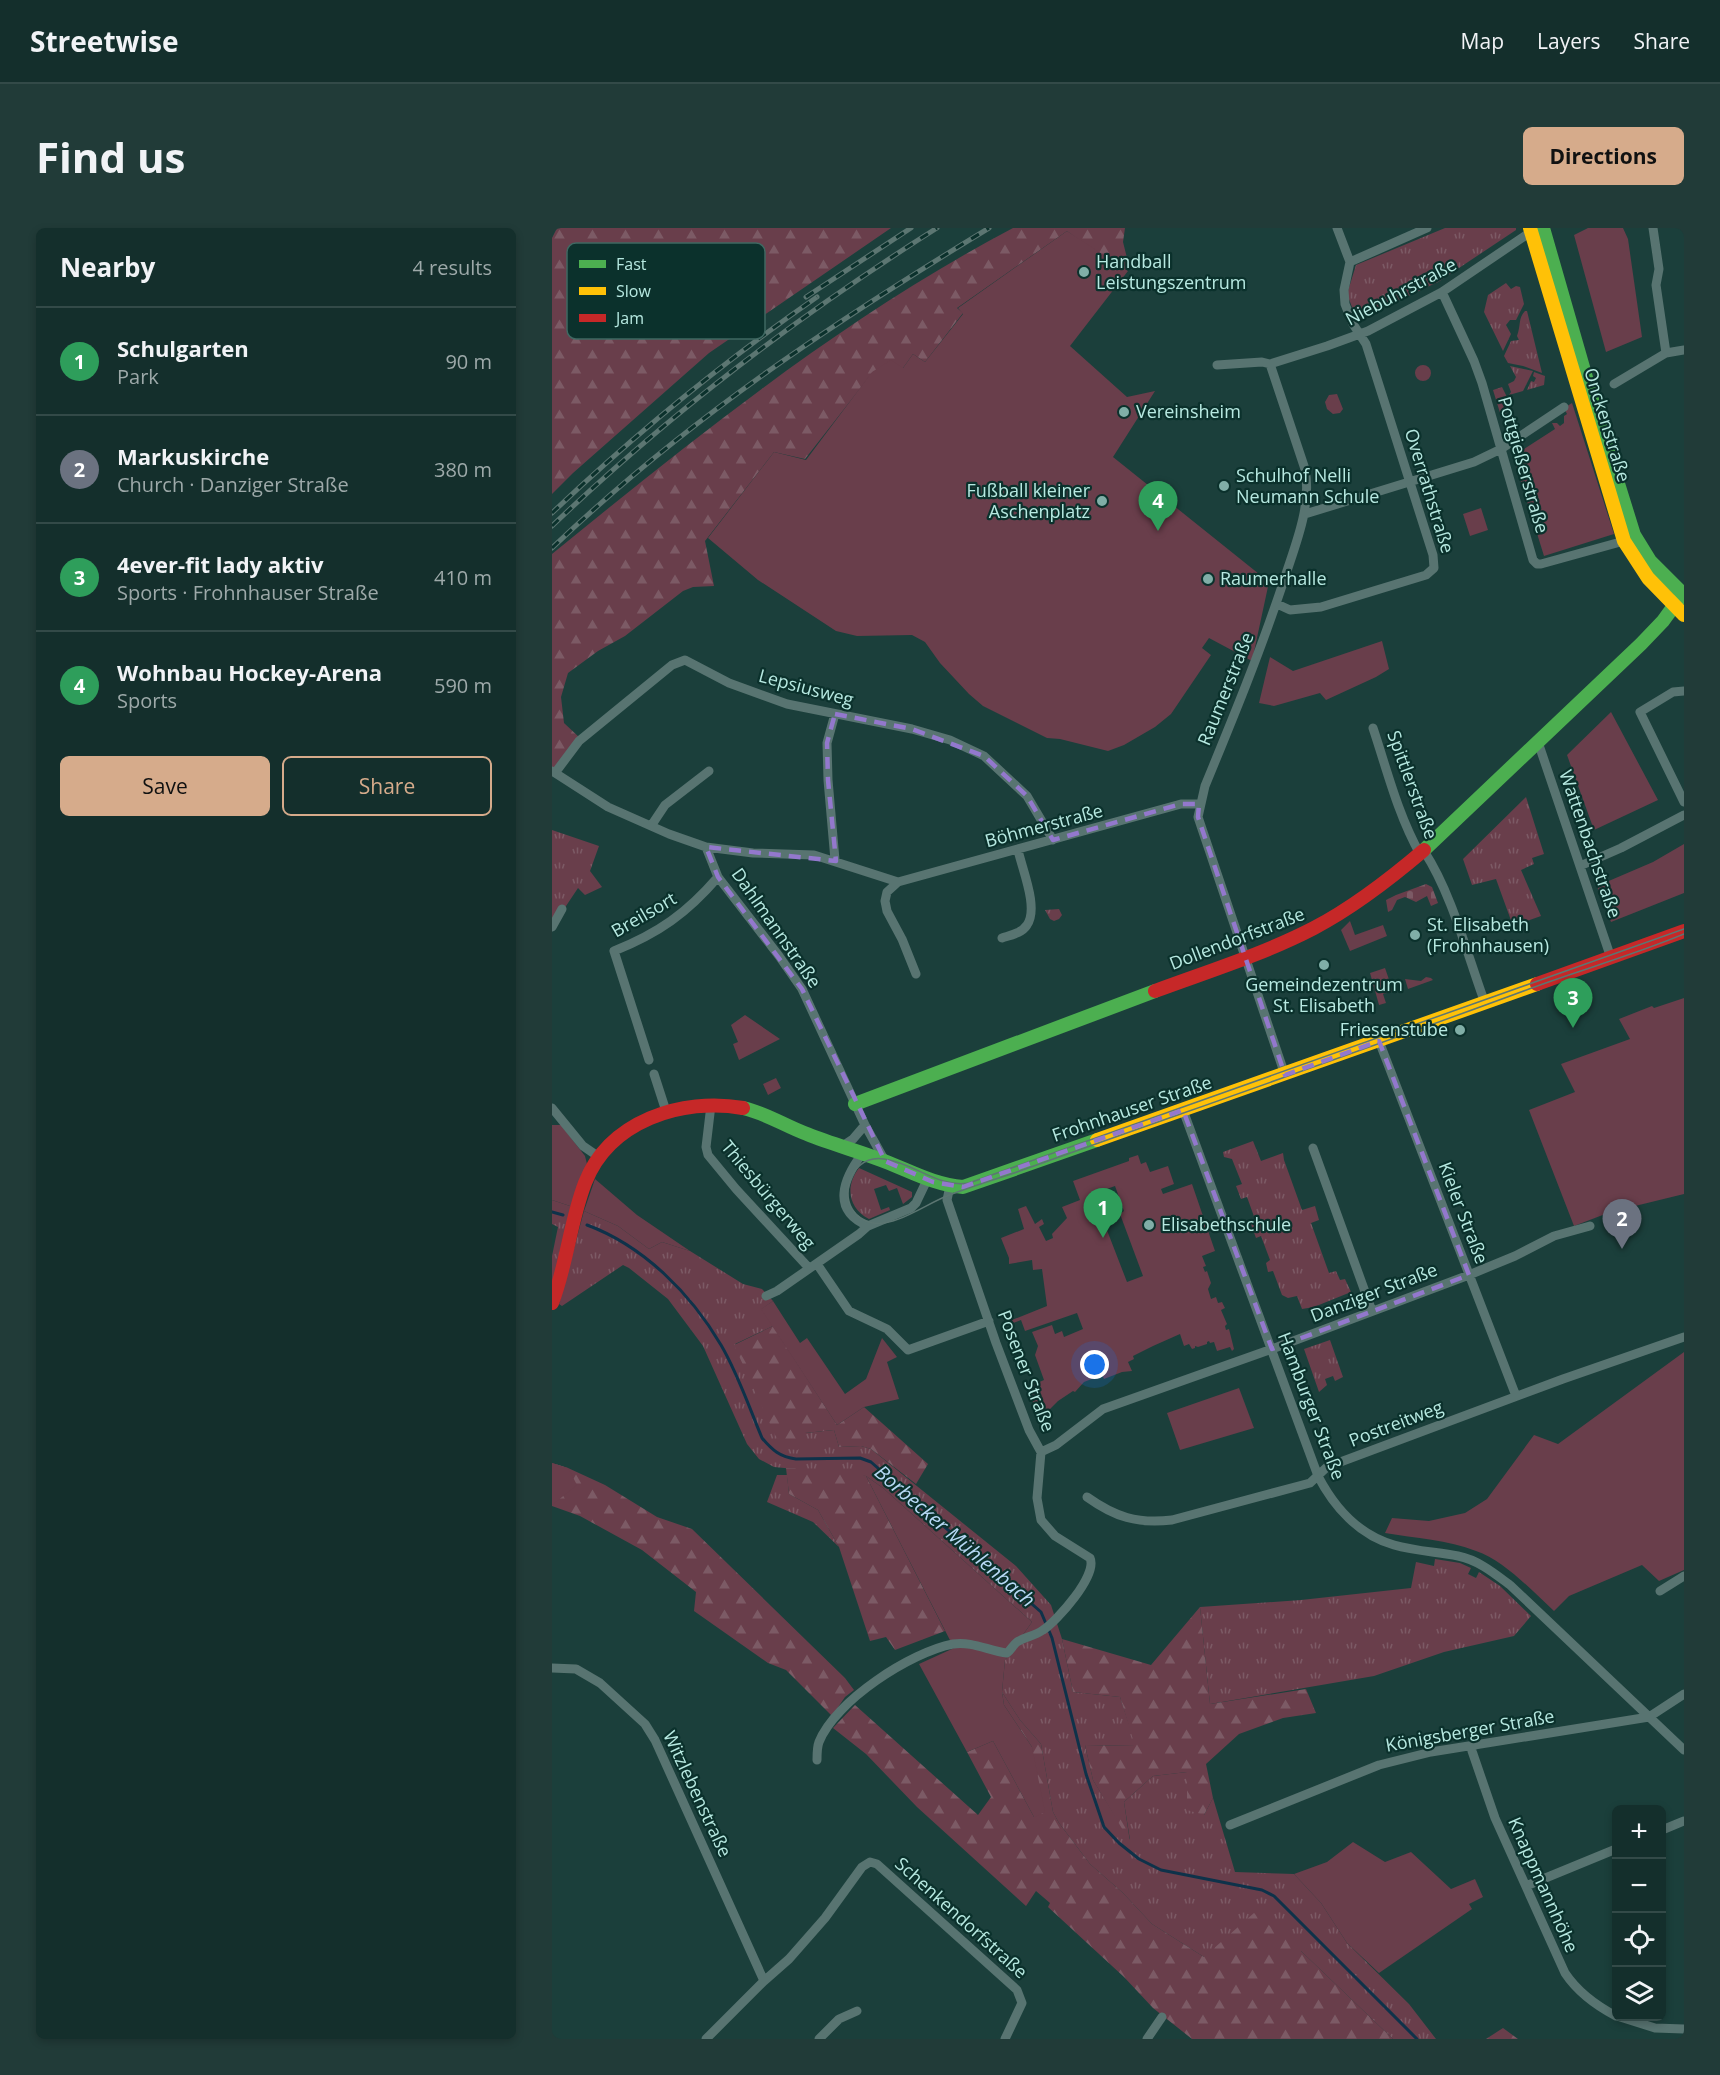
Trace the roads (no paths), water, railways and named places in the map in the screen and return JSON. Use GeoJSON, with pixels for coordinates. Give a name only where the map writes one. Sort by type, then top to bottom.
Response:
{"type":"FeatureCollection","features":[{"type":"Feature","properties":{"kind":"main road","name":"Onckenstraße"},"geometry":{"type":"LineString","coordinates":[[1535,229],[1586,420],[1624,541],[1648,578],[1679,610]]}},
{"type":"Feature","properties":{"kind":"main road","name":"Onckenstraße"},"geometry":{"type":"LineString","coordinates":[[1535,229],[1634,535],[1650,561],[1684,593]]}},
{"type":"Feature","properties":{"kind":"main road","name":"Dollendorfstraße"},"geometry":{"type":"LineString","coordinates":[[860,1101],[1283,943],[1317,928],[1422,852],[1535,743],[1679,610],[1684,593]]}},
{"type":"Feature","properties":{"kind":"main road","name":"Frohnhauser Straße"},"geometry":{"type":"LineString","coordinates":[[599,1157],[630,1129],[666,1111],[711,1105],[760,1113],[810,1136],[885,1161],[927,1179],[950,1186],[969,1186],[1684,932]]}},
{"type":"Feature","properties":{"kind":"main road"},"geometry":{"type":"LineString","coordinates":[[552,1303],[584,1188],[592,1167],[599,1157]]}},
{"type":"Feature","properties":{"kind":"street"},"geometry":{"type":"LineString","coordinates":[[1337,228],[1350,262],[1427,228]]}},
{"type":"Feature","properties":{"kind":"street"},"geometry":{"type":"LineString","coordinates":[[1653,228],[1659,269],[1656,285],[1666,353]]}},
{"type":"Feature","properties":{"kind":"street","name":"Niebuhrstraße"},"geometry":{"type":"LineString","coordinates":[[1270,363],[1359,334],[1442,292],[1535,229]]}},
{"type":"Feature","properties":{"kind":"street","name":"Overrathstraße"},"geometry":{"type":"LineString","coordinates":[[1277,604],[1290,610],[1321,607],[1431,572],[1435,562],[1366,344],[1353,324],[1344,300],[1350,262]]}},
{"type":"Feature","properties":{"kind":"street","name":"Pottgießerstraße"},"geometry":{"type":"LineString","coordinates":[[1442,292],[1474,361],[1533,560],[1541,564],[1624,541]]}},
{"type":"Feature","properties":{"kind":"street"},"geometry":{"type":"LineString","coordinates":[[1614,384],[1666,353],[1684,350]]}},
{"type":"Feature","properties":{"kind":"street"},"geometry":{"type":"LineString","coordinates":[[1217,365],[1270,363]]}},
{"type":"Feature","properties":{"kind":"street","name":"Raumerstraße"},"geometry":{"type":"LineString","coordinates":[[1270,363],[1305,469],[1307,481],[1305,514],[1277,604],[1199,804],[1197,817],[1285,1075]]}},
{"type":"Feature","properties":{"kind":"street"},"geometry":{"type":"LineString","coordinates":[[1305,514],[1471,463],[1501,449],[1564,408]]}},
{"type":"Feature","properties":{"kind":"street","name":"Lepsiusweg"},"geometry":{"type":"LineString","coordinates":[[554,772],[579,741],[672,665],[685,660],[729,683],[787,704],[912,729],[950,740],[984,756],[1027,796],[1053,840]]}},
{"type":"Feature","properties":{"kind":"street"},"geometry":{"type":"LineString","coordinates":[[1684,691],[1673,692],[1640,712],[1684,802]]}},
{"type":"Feature","properties":{"kind":"street"},"geometry":{"type":"LineString","coordinates":[[835,714],[827,743],[835,860]]}},
{"type":"Feature","properties":{"kind":"street","name":"Spittlerstraße"},"geometry":{"type":"LineString","coordinates":[[1373,728],[1410,837],[1432,864],[1445,893],[1485,1003]]}},
{"type":"Feature","properties":{"kind":"street","name":"Wattenbachstraße"},"geometry":{"type":"LineString","coordinates":[[1535,743],[1540,748],[1611,958]]}},
{"type":"Feature","properties":{"kind":"street"},"geometry":{"type":"LineString","coordinates":[[651,826],[665,805],[709,771]]}},
{"type":"Feature","properties":{"kind":"street"},"geometry":{"type":"LineString","coordinates":[[554,772],[608,807],[706,848],[753,853],[796,853],[835,860],[898,882]]}},
{"type":"Feature","properties":{"kind":"street","name":"Böhmerstraße"},"geometry":{"type":"LineString","coordinates":[[898,882],[1181,804],[1199,804]]}},
{"type":"Feature","properties":{"kind":"street"},"geometry":{"type":"LineString","coordinates":[[1580,866],[1621,848],[1684,815]]}},
{"type":"Feature","properties":{"kind":"street","name":"Dahlmannstraße"},"geometry":{"type":"LineString","coordinates":[[706,848],[718,876],[792,974],[811,1007],[860,1101],[865,1125],[885,1161]]}},
{"type":"Feature","properties":{"kind":"street"},"geometry":{"type":"LineString","coordinates":[[1002,938],[1021,930],[1030,918],[1031,899],[1018,850]]}},
{"type":"Feature","properties":{"kind":"street","name":"Breilsort"},"geometry":{"type":"LineString","coordinates":[[649,1060],[614,951],[651,934],[681,915],[704,894],[718,876]]}},
{"type":"Feature","properties":{"kind":"street"},"geometry":{"type":"LineString","coordinates":[[898,882],[886,892],[885,901],[887,911],[902,939],[916,974]]}},
{"type":"Feature","properties":{"kind":"street"},"geometry":{"type":"LineString","coordinates":[[552,927],[562,909]]}},
{"type":"Feature","properties":{"kind":"street","name":"Kieler Straße"},"geometry":{"type":"LineString","coordinates":[[1379,1041],[1516,1396]]}},
{"type":"Feature","properties":{"kind":"street"},"geometry":{"type":"LineString","coordinates":[[654,1074],[666,1111]]}},
{"type":"Feature","properties":{"kind":"street","name":"Thiesbürgerweg"},"geometry":{"type":"LineString","coordinates":[[711,1105],[706,1147],[708,1155],[736,1189],[813,1266],[849,1311],[887,1329],[908,1350],[989,1321]]}},
{"type":"Feature","properties":{"kind":"street"},"geometry":{"type":"LineString","coordinates":[[552,1108],[583,1146],[599,1157]]}},
{"type":"Feature","properties":{"kind":"street","name":"Hamburger Straße"},"geometry":{"type":"LineString","coordinates":[[1183,1110],[1318,1476],[1335,1504],[1352,1522],[1378,1539],[1394,1546],[1460,1556],[1487,1568],[1510,1585],[1684,1750]]}},
{"type":"Feature","properties":{"kind":"street"},"geometry":{"type":"LineString","coordinates":[[841,1147],[853,1139],[865,1125]]}},
{"type":"Feature","properties":{"kind":"street"},"geometry":{"type":"LineString","coordinates":[[1313,1148],[1372,1311]]}},
{"type":"Feature","properties":{"kind":"street"},"geometry":{"type":"LineString","coordinates":[[862,1154],[847,1176],[844,1195],[846,1205],[853,1215],[868,1226]]}},
{"type":"Feature","properties":{"kind":"street"},"geometry":{"type":"LineString","coordinates":[[766,1296],[777,1291],[860,1234],[868,1226],[911,1208],[916,1203],[927,1179]]}},
{"type":"Feature","properties":{"kind":"street","name":"Posener Straße"},"geometry":{"type":"LineString","coordinates":[[816,1760],[819,1742],[834,1720],[865,1688],[929,1652],[955,1644],[976,1645],[1007,1653],[1017,1642],[1053,1623],[1082,1587],[1091,1569],[1090,1558],[1055,1536],[1041,1520],[1036,1498],[1041,1452],[1029,1430],[947,1200],[950,1186]]}},
{"type":"Feature","properties":{"kind":"street","name":"Danziger Straße"},"geometry":{"type":"LineString","coordinates":[[1041,1452],[1056,1445],[1103,1409],[1469,1275],[1515,1256],[1554,1236],[1590,1226]]}},
{"type":"Feature","properties":{"kind":"street","name":"Postreitweg"},"geometry":{"type":"LineString","coordinates":[[1087,1497],[1113,1513],[1150,1522],[1172,1520],[1310,1483],[1327,1467],[1516,1396],[1684,1337]]}},
{"type":"Feature","properties":{"kind":"street"},"geometry":{"type":"LineString","coordinates":[[1660,1591],[1684,1576]]}},
{"type":"Feature","properties":{"kind":"street","name":"Witzlebenstraße"},"geometry":{"type":"LineString","coordinates":[[552,1668],[576,1669],[585,1673],[600,1683],[645,1724],[655,1740],[764,1981]]}},
{"type":"Feature","properties":{"kind":"street","name":"Königsberger Straße"},"geometry":{"type":"LineString","coordinates":[[1230,1825],[1379,1765],[1431,1752],[1649,1717],[1684,1694]]}},
{"type":"Feature","properties":{"kind":"street","name":"Knappmannhöhe"},"geometry":{"type":"LineString","coordinates":[[1472,1745],[1489,1803],[1560,1963],[1571,1982],[1587,1997],[1612,2013]]}},
{"type":"Feature","properties":{"kind":"street"},"geometry":{"type":"LineString","coordinates":[[1666,1828],[1684,1821]]}},
{"type":"Feature","properties":{"kind":"street"},"geometry":{"type":"LineString","coordinates":[[1526,1886],[1612,1851]]}},
{"type":"Feature","properties":{"kind":"street","name":"Schenkendorfstraße"},"geometry":{"type":"LineString","coordinates":[[706,2039],[789,1959],[825,1918],[862,1867],[870,1862],[877,1864],[990,1965],[1020,1996],[1022,2003],[1005,2039]]}},
{"type":"Feature","properties":{"kind":"street"},"geometry":{"type":"LineString","coordinates":[[819,2039],[839,2019],[857,2011]]}},
{"type":"Feature","properties":{"kind":"street"},"geometry":{"type":"LineString","coordinates":[[1147,2039],[1162,2017]]}},
{"type":"Feature","properties":{"kind":"street","name":"Knappmannhöhe"},"geometry":{"type":"LineString","coordinates":[[1633,2021],[1655,2028],[1684,2029]]}},
{"type":"Feature","properties":{"kind":"waterway","name":"Borbecker Mühlenbach"},"geometry":{"type":"LineString","coordinates":[[552,1212],[563,1215]]}},
{"type":"Feature","properties":{"kind":"waterway","name":"Borbecker Mühlenbach"},"geometry":{"type":"LineString","coordinates":[[587,1225],[628,1245],[647,1259],[680,1290],[695,1308],[721,1345],[738,1379],[762,1438],[773,1449],[785,1457],[796,1459],[860,1458],[871,1462],[1041,1612],[1052,1638],[1086,1774],[1104,1827],[1119,1843],[1139,1859],[1161,1870],[1262,1890],[1274,1896],[1417,2039]]}},
{"type":"Feature","properties":{"kind":"tram line"},"geometry":{"type":"LineString","coordinates":[[1684,929],[969,1183],[957,1184],[936,1179],[895,1161],[870,1160],[860,1165],[852,1175],[848,1186],[848,1198],[852,1209],[860,1218],[873,1223],[891,1222],[964,1190],[1684,934]]}},
{"type":"Feature","properties":{"kind":"railway"},"geometry":{"type":"LineString","coordinates":[[806,297],[911,228]]}},
{"type":"Feature","properties":{"kind":"railway"},"geometry":{"type":"LineString","coordinates":[[552,526],[643,444],[737,367],[835,295],[937,228]]}},
{"type":"Feature","properties":{"kind":"railway"},"geometry":{"type":"LineString","coordinates":[[552,548],[603,501],[707,416],[873,300],[989,228]]}},
{"type":"Feature","properties":{"kind":"railway"},"geometry":{"type":"LineString","coordinates":[[765,335],[817,297]]}},
{"type":"Feature","properties":{"kind":"railway"},"geometry":{"type":"LineString","coordinates":[[552,513],[680,400],[759,339]]}},
{"type":"Feature","properties":{"kind":"place","name":"Handball Leistungszentrum"},"geometry":{"type":"Point","coordinates":[1084,272]}},
{"type":"Feature","properties":{"kind":"place","name":"Vereinsheim"},"geometry":{"type":"Point","coordinates":[1124,412]}},
{"type":"Feature","properties":{"kind":"place","name":"Schulhof Nelli Neumann Schule"},"geometry":{"type":"Point","coordinates":[1224,486]}},
{"type":"Feature","properties":{"kind":"place","name":"Fußball kleiner Aschenplatz"},"geometry":{"type":"Point","coordinates":[1102,501]}},
{"type":"Feature","properties":{"kind":"place","name":"Wohnbau Hockey-Arena"},"geometry":{"type":"Point","coordinates":[1158,531]}},
{"type":"Feature","properties":{"kind":"place","name":"Raumerhalle"},"geometry":{"type":"Point","coordinates":[1208,579]}},
{"type":"Feature","properties":{"kind":"place","name":"St. Elisabeth (Frohnhausen)"},"geometry":{"type":"Point","coordinates":[1415,935]}},
{"type":"Feature","properties":{"kind":"place","name":"Gemeindezentrum St. Elisabeth"},"geometry":{"type":"Point","coordinates":[1324,965]}},
{"type":"Feature","properties":{"kind":"place","name":"4ever-fit lady aktiv"},"geometry":{"type":"Point","coordinates":[1573,1028]}},
{"type":"Feature","properties":{"kind":"place","name":"Friesenstube"},"geometry":{"type":"Point","coordinates":[1460,1030]}},
{"type":"Feature","properties":{"kind":"place","name":"Elisabethschule"},"geometry":{"type":"Point","coordinates":[1149,1225]}},
{"type":"Feature","properties":{"kind":"place","name":"Schulgarten"},"geometry":{"type":"Point","coordinates":[1103,1238]}},
{"type":"Feature","properties":{"kind":"place","name":"Markuskirche"},"geometry":{"type":"Point","coordinates":[1622,1249]}}]}
